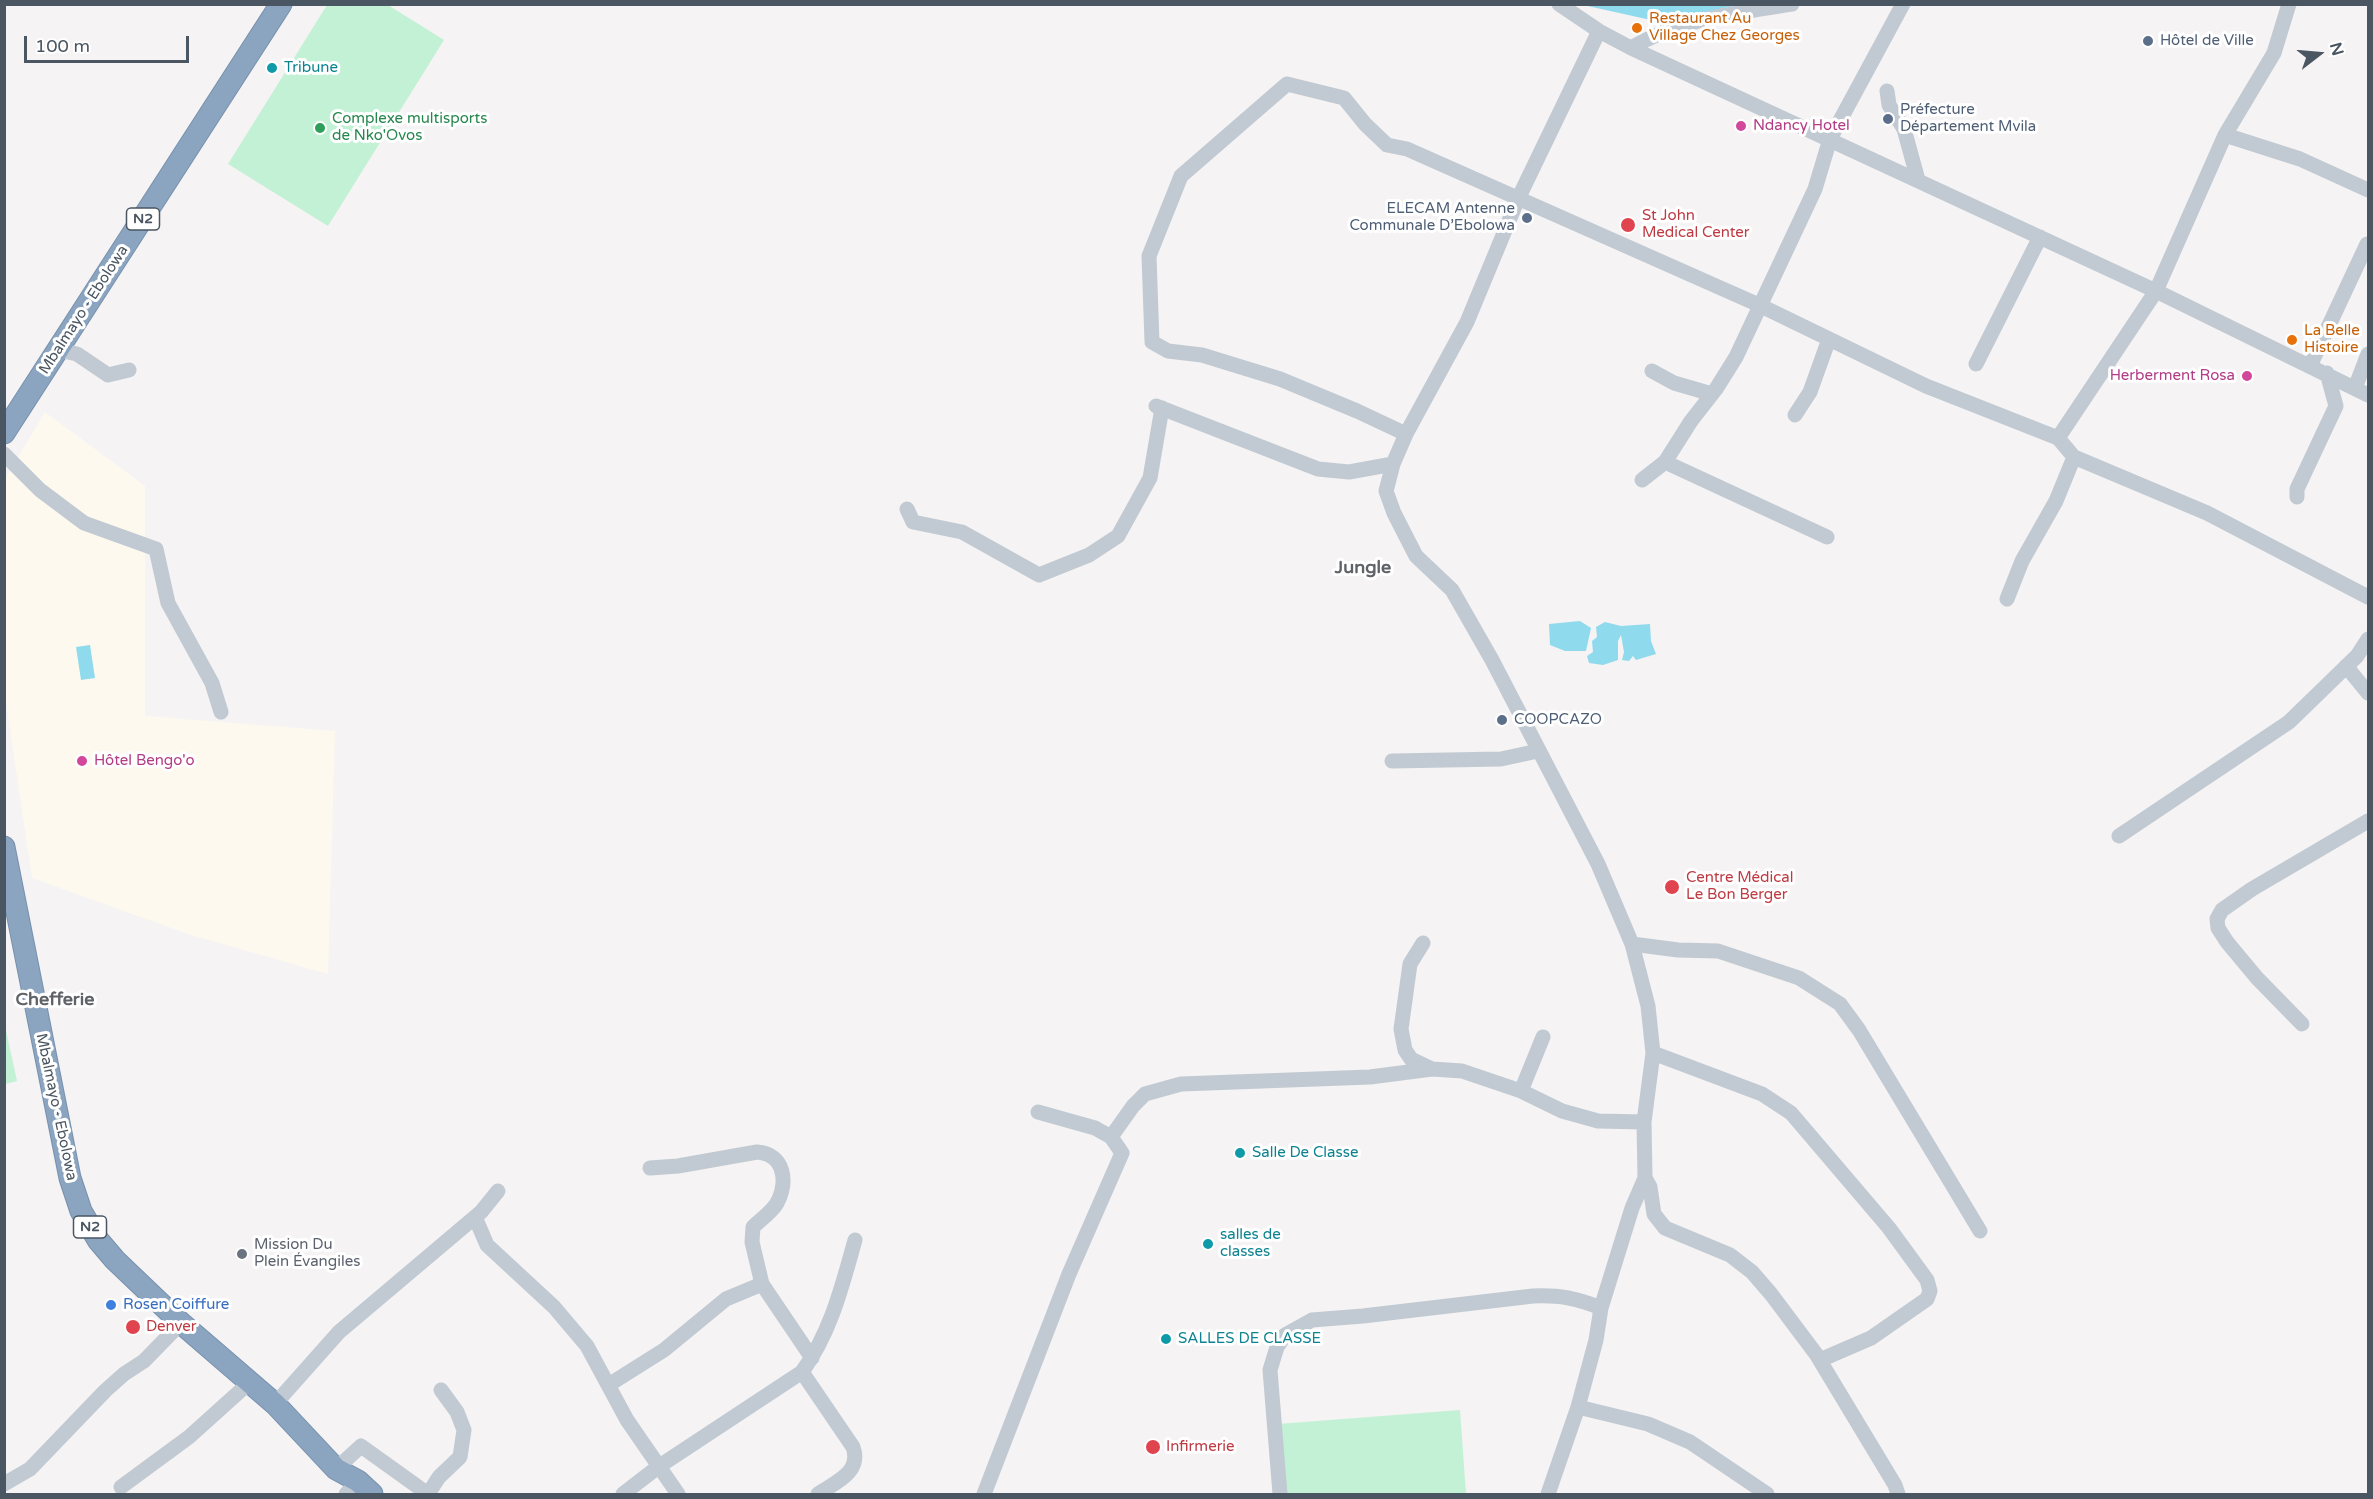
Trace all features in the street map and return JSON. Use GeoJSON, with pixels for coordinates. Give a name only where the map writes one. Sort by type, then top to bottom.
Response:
{"type":"FeatureCollection","features":[{"type":"Feature","properties":{"kind":"highway","name":"Mbalmayo - Ebolowa"},"geometry":{"type":"LineString","coordinates":[[4,433],[281,4]]}},
{"type":"Feature","properties":{"kind":"highway","name":"Mbalmayo - Ebolowa"},"geometry":{"type":"LineString","coordinates":[[4,847],[8,885],[70,1178],[81,1211],[98,1240],[115,1260],[181,1323],[275,1404],[359,1490]]}},
{"type":"Feature","properties":{"kind":"street"},"geometry":{"type":"LineString","coordinates":[[1559,4],[1599,31],[1631,48],[2156,291],[2362,391],[2368,354]]}},
{"type":"Feature","properties":{"kind":"street"},"geometry":{"type":"LineString","coordinates":[[1631,48],[1670,28],[1733,13],[1792,4]]}},
{"type":"Feature","properties":{"kind":"street"},"geometry":{"type":"LineString","coordinates":[[1642,480],[1665,462],[1736,357],[1815,189],[1830,139],[1902,4]]}},
{"type":"Feature","properties":{"kind":"street"},"geometry":{"type":"LineString","coordinates":[[2058,438],[2156,291],[2225,135],[2274,53],[2289,4]]}},
{"type":"Feature","properties":{"kind":"street"},"geometry":{"type":"LineString","coordinates":[[1599,31],[1518,199],[1467,322],[1406,434],[1393,464],[1386,491],[1394,513],[1416,556],[1452,590],[1492,660],[1599,864],[1632,944],[1648,1006],[1653,1053],[1644,1122],[1646,1178],[1650,1187],[1654,1214],[1665,1228],[1730,1255],[1752,1272],[1772,1294],[1820,1360],[1895,1485],[1898,1494]]}},
{"type":"Feature","properties":{"kind":"street"},"geometry":{"type":"LineString","coordinates":[[1406,434],[1358,411],[1280,379],[1202,355],[1168,351],[1152,342],[1149,256],[1181,176],[1287,84],[1344,98],[1365,124],[1387,145],[1407,149],[1759,305],[1926,386],[2058,438],[2074,457],[2207,513],[2368,597]]}},
{"type":"Feature","properties":{"kind":"street"},"geometry":{"type":"LineString","coordinates":[[1887,91],[1888,105],[1905,129],[1918,180]]}},
{"type":"Feature","properties":{"kind":"street"},"geometry":{"type":"LineString","coordinates":[[2225,135],[2300,159],[2368,190]]}},
{"type":"Feature","properties":{"kind":"street"},"geometry":{"type":"LineString","coordinates":[[1977,364],[2040,237]]}},
{"type":"Feature","properties":{"kind":"street"},"geometry":{"type":"LineString","coordinates":[[2310,366],[2367,244]]}},
{"type":"Feature","properties":{"kind":"street"},"geometry":{"type":"LineString","coordinates":[[1795,415],[1810,392],[1829,339]]}},
{"type":"Feature","properties":{"kind":"street"},"geometry":{"type":"LineString","coordinates":[[58,350],[77,354],[108,375],[129,370]]}},
{"type":"Feature","properties":{"kind":"street"},"geometry":{"type":"LineString","coordinates":[[1652,371],[1674,383],[1712,394]]}},
{"type":"Feature","properties":{"kind":"street"},"geometry":{"type":"LineString","coordinates":[[2297,497],[2297,489],[2336,406],[2327,373]]}},
{"type":"Feature","properties":{"kind":"street"},"geometry":{"type":"LineString","coordinates":[[907,509],[913,522],[962,532],[1039,575],[1089,555],[1118,536],[1150,478],[1159,407],[1318,470],[1349,472],[1393,464]]}},
{"type":"Feature","properties":{"kind":"street"},"geometry":{"type":"LineString","coordinates":[[4,454],[40,490],[84,523],[156,549],[168,603],[212,683],[221,712]]}},
{"type":"Feature","properties":{"kind":"street"},"geometry":{"type":"LineString","coordinates":[[2007,599],[2022,561],[2056,501],[2074,457]]}},
{"type":"Feature","properties":{"kind":"street"},"geometry":{"type":"LineString","coordinates":[[1665,462],[1827,537]]}},
{"type":"Feature","properties":{"kind":"street"},"geometry":{"type":"LineString","coordinates":[[2119,836],[2289,722],[2357,656],[2368,639]]}},
{"type":"Feature","properties":{"kind":"street"},"geometry":{"type":"LineString","coordinates":[[2346,666],[2368,693]]}},
{"type":"Feature","properties":{"kind":"street"},"geometry":{"type":"LineString","coordinates":[[1392,761],[1501,759],[1538,751]]}},
{"type":"Feature","properties":{"kind":"street"},"geometry":{"type":"LineString","coordinates":[[2302,1024],[2257,978],[2227,942],[2218,928],[2217,919],[2222,910],[2252,888],[2368,821]]}},
{"type":"Feature","properties":{"kind":"street"},"geometry":{"type":"LineString","coordinates":[[1423,943],[1410,964],[1401,1029],[1405,1050],[1412,1059],[1432,1069]]}},
{"type":"Feature","properties":{"kind":"street"},"geometry":{"type":"LineString","coordinates":[[1632,944],[1678,950],[1718,951],[1799,978],[1840,1004],[1860,1030],[1980,1231]]}},
{"type":"Feature","properties":{"kind":"street"},"geometry":{"type":"LineString","coordinates":[[1521,1091],[1543,1037]]}},
{"type":"Feature","properties":{"kind":"street"},"geometry":{"type":"LineString","coordinates":[[1653,1053],[1762,1094],[1791,1113],[1889,1228],[1927,1280],[1930,1291],[1927,1299],[1870,1338],[1820,1360]]}},
{"type":"Feature","properties":{"kind":"street"},"geometry":{"type":"LineString","coordinates":[[1111,1137],[1133,1106],[1145,1094],[1181,1084],[1370,1077],[1432,1069],[1462,1071],[1521,1091],[1571,1114],[1598,1121],[1644,1122]]}},
{"type":"Feature","properties":{"kind":"street"},"geometry":{"type":"LineString","coordinates":[[984,1494],[1070,1274],[1122,1153],[1111,1137],[1095,1128],[1038,1112]]}},
{"type":"Feature","properties":{"kind":"street"},"geometry":{"type":"LineString","coordinates":[[650,1168],[678,1166],[757,1152],[767,1153],[777,1160],[783,1174],[782,1191],[776,1205],[753,1227],[751,1234],[762,1284],[812,1358]]}},
{"type":"Feature","properties":{"kind":"street"},"geometry":{"type":"LineString","coordinates":[[1548,1494],[1578,1407],[1596,1340],[1601,1308],[1632,1208],[1646,1178]]}},
{"type":"Feature","properties":{"kind":"street"},"geometry":{"type":"LineString","coordinates":[[275,1404],[339,1332],[475,1217],[498,1191]]}},
{"type":"Feature","properties":{"kind":"street"},"geometry":{"type":"LineString","coordinates":[[475,1217],[487,1245],[554,1307],[587,1346],[610,1384],[627,1420],[657,1467],[678,1494]]}},
{"type":"Feature","properties":{"kind":"street"},"geometry":{"type":"LineString","coordinates":[[623,1494],[657,1467],[802,1372],[812,1358],[834,1314],[855,1240]]}},
{"type":"Feature","properties":{"kind":"street"},"geometry":{"type":"LineString","coordinates":[[610,1384],[664,1350],[726,1299],[762,1284]]}},
{"type":"Feature","properties":{"kind":"street"},"geometry":{"type":"LineString","coordinates":[[1280,1494],[1270,1370],[1277,1347],[1285,1335],[1312,1320],[1533,1296],[1558,1295],[1579,1299],[1601,1308]]}},
{"type":"Feature","properties":{"kind":"street"},"geometry":{"type":"LineString","coordinates":[[4,1484],[30,1469],[105,1391],[124,1374],[144,1361],[181,1323]]}},
{"type":"Feature","properties":{"kind":"street"},"geometry":{"type":"LineString","coordinates":[[802,1372],[853,1447],[856,1455],[854,1467],[840,1480],[818,1494]]}},
{"type":"Feature","properties":{"kind":"street"},"geometry":{"type":"LineString","coordinates":[[121,1487],[189,1437],[249,1383]]}},
{"type":"Feature","properties":{"kind":"street"},"geometry":{"type":"LineString","coordinates":[[336,1469],[361,1446],[428,1494],[439,1477],[460,1458],[464,1430],[457,1412],[441,1390]]}},
{"type":"Feature","properties":{"kind":"street"},"geometry":{"type":"LineString","coordinates":[[1578,1407],[1648,1424],[1690,1442],[1767,1494]]}},
{"type":"Feature","properties":{"kind":"shaded area"},"geometry":{"type":"Polygon","coordinates":[[[45,412],[145,486],[145,716],[335,731],[328,974],[188,934],[32,878],[5,696],[4,480],[45,412]]]}},
{"type":"Feature","properties":{"kind":"green space","name":"Complexe multisports de Nko'Ovos"},"geometry":{"type":"Polygon","coordinates":[[[327,5],[388,5],[444,40],[328,226],[228,164],[327,5]]]}},
{"type":"Feature","properties":{"kind":"green space"},"geometry":{"type":"Polygon","coordinates":[[[4,1021],[17,1081],[5,1084],[4,1084],[4,1021]]]}},
{"type":"Feature","properties":{"kind":"green space"},"geometry":{"type":"Polygon","coordinates":[[[1460,1410],[1466,1494],[1283,1494],[1278,1424],[1460,1410]]]}},
{"type":"Feature","properties":{"kind":"water"},"geometry":{"type":"Polygon","coordinates":[[[1583,5],[1738,5],[1660,22],[1583,5]]]}},
{"type":"Feature","properties":{"kind":"water"},"geometry":{"type":"Polygon","coordinates":[[[1580,621],[1591,628],[1586,651],[1565,651],[1550,645],[1549,624],[1580,621]]]}},
{"type":"Feature","properties":{"kind":"water"},"geometry":{"type":"Polygon","coordinates":[[[1605,622],[1621,626],[1650,624],[1651,641],[1656,654],[1636,660],[1633,656],[1629,661],[1622,660],[1624,652],[1621,635],[1618,641],[1618,660],[1603,665],[1589,663],[1587,656],[1593,652],[1592,641],[1597,637],[1596,627],[1605,622]]]}},
{"type":"Feature","properties":{"kind":"water"},"geometry":{"type":"Polygon","coordinates":[[[90,645],[95,678],[81,680],[76,647],[90,645]]]}},
{"type":"Feature","properties":{"kind":"place","name":"Restaurant Au Village Chez Georges"},"geometry":{"type":"Point","coordinates":[1637,28]}},
{"type":"Feature","properties":{"kind":"place","name":"Hôtel de Ville"},"geometry":{"type":"Point","coordinates":[2148,41]}},
{"type":"Feature","properties":{"kind":"place","name":"Tribune"},"geometry":{"type":"Point","coordinates":[272,68]}},
{"type":"Feature","properties":{"kind":"place","name":"Préfecture Département Mvila"},"geometry":{"type":"Point","coordinates":[1888,119]}},
{"type":"Feature","properties":{"kind":"place","name":"Ndancy Hotel"},"geometry":{"type":"Point","coordinates":[1741,126]}},
{"type":"Feature","properties":{"kind":"place","name":"Complexe multisports de Nko'Ovos"},"geometry":{"type":"Point","coordinates":[320,128]}},
{"type":"Feature","properties":{"kind":"place","name":"ELECAM Antenne Communale D’Ebolowa"},"geometry":{"type":"Point","coordinates":[1527,218]}},
{"type":"Feature","properties":{"kind":"place","name":"St John Medical Center"},"geometry":{"type":"Point","coordinates":[1628,225]}},
{"type":"Feature","properties":{"kind":"place","name":"La Belle Histoire"},"geometry":{"type":"Point","coordinates":[2292,340]}},
{"type":"Feature","properties":{"kind":"place","name":"Herberment Rosa"},"geometry":{"type":"Point","coordinates":[2247,376]}},
{"type":"Feature","properties":{"kind":"place","name":"COOPCAZO"},"geometry":{"type":"Point","coordinates":[1502,720]}},
{"type":"Feature","properties":{"kind":"place","name":"Hôtel Bengo'o"},"geometry":{"type":"Point","coordinates":[82,761]}},
{"type":"Feature","properties":{"kind":"place","name":"Centre Médical Le Bon Berger"},"geometry":{"type":"Point","coordinates":[1672,887]}},
{"type":"Feature","properties":{"kind":"place","name":"Salle De Classe"},"geometry":{"type":"Point","coordinates":[1240,1153]}},
{"type":"Feature","properties":{"kind":"place","name":"salles de classes"},"geometry":{"type":"Point","coordinates":[1208,1244]}},
{"type":"Feature","properties":{"kind":"place","name":"Mission Du Plein Évangiles"},"geometry":{"type":"Point","coordinates":[242,1254]}},
{"type":"Feature","properties":{"kind":"place","name":"Rosen Coiffure"},"geometry":{"type":"Point","coordinates":[111,1305]}},
{"type":"Feature","properties":{"kind":"place","name":"Denver"},"geometry":{"type":"Point","coordinates":[133,1327]}},
{"type":"Feature","properties":{"kind":"place","name":"SALLES DE CLASSE"},"geometry":{"type":"Point","coordinates":[1166,1339]}},
{"type":"Feature","properties":{"kind":"place","name":"Infirmerie"},"geometry":{"type":"Point","coordinates":[1153,1447]}},
{"type":"Feature","properties":{"kind":"district","name":"Jungle"},"geometry":{"type":"Point","coordinates":[1363,568]}},
{"type":"Feature","properties":{"kind":"district","name":"Chefferie"},"geometry":{"type":"Point","coordinates":[55,1000]}}]}
